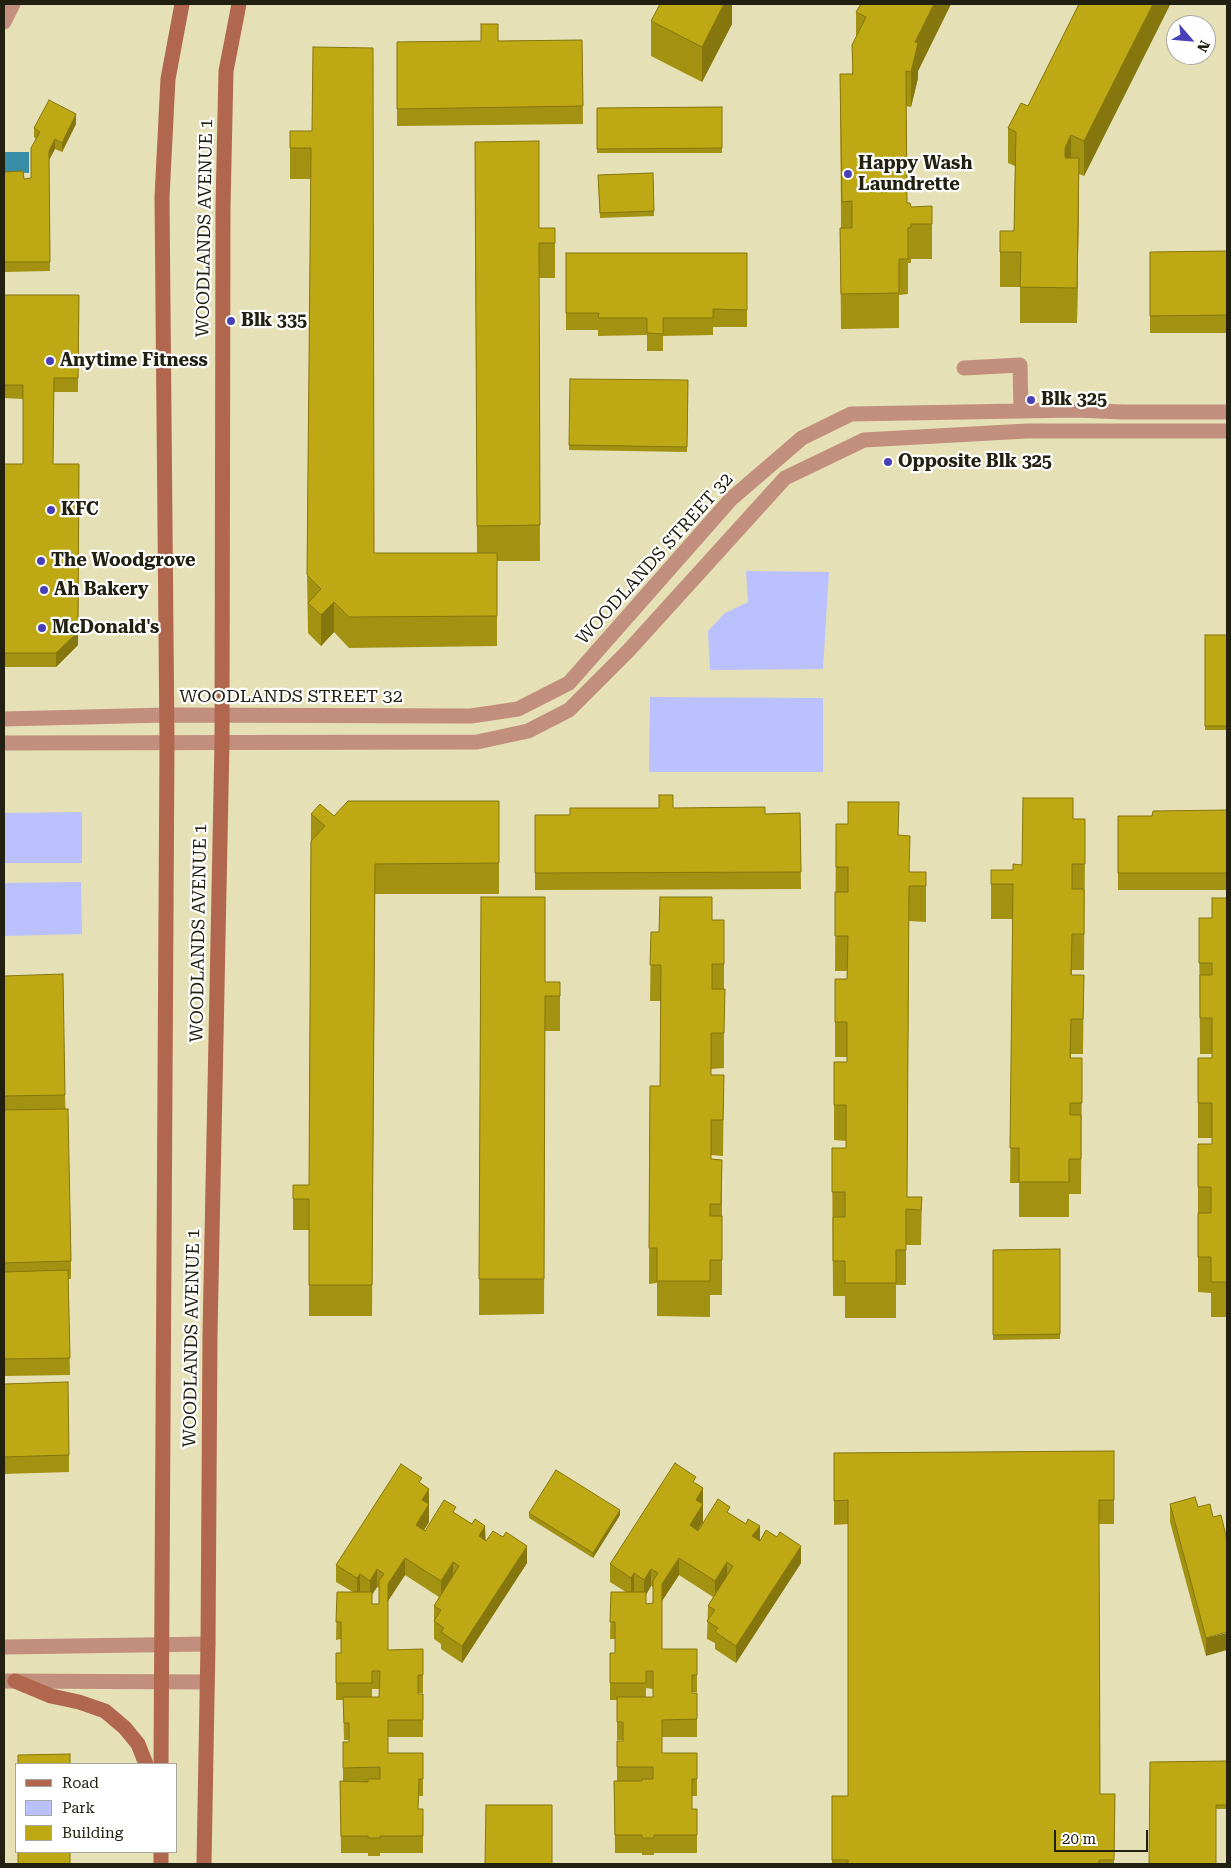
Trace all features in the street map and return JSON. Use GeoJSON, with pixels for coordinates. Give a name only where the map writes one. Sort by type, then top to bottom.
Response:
{"type":"FeatureCollection","features":[{"type":"Feature","properties":{"kind":"main road","name":"WOODLANDS AVENUE 1"},"geometry":{"type":"LineString","coordinates":[[161,1763],[167,743],[162,196],[168,79],[182,4]]}},
{"type":"Feature","properties":{"kind":"main road","name":"WOODLANDS AVENUE 1"},"geometry":{"type":"LineString","coordinates":[[204,1864],[208,1644],[210,1334],[222,742],[223,226],[226,71],[238,4]]}},
{"type":"Feature","properties":{"kind":"main road"},"geometry":{"type":"LineString","coordinates":[[10,1681],[51,1696],[79,1702],[106,1711],[125,1728],[138,1744],[146,1763]]}},
{"type":"Feature","properties":{"kind":"street"},"geometry":{"type":"LineString","coordinates":[[4,22],[13,4]]}},
{"type":"Feature","properties":{"kind":"street"},"geometry":{"type":"LineString","coordinates":[[964,368],[1020,365],[1021,411]]}},
{"type":"Feature","properties":{"kind":"street","name":"WOODLANDS STREET 32"},"geometry":{"type":"LineString","coordinates":[[4,719],[166,715],[471,716],[518,709],[569,683],[731,499],[802,438],[851,414],[1021,411],[1227,412]]}},
{"type":"Feature","properties":{"kind":"street"},"geometry":{"type":"LineString","coordinates":[[4,743],[477,742],[528,731],[569,710],[629,650],[785,478],[864,440],[1027,431],[1227,431]]}},
{"type":"Feature","properties":{"kind":"street"},"geometry":{"type":"LineString","coordinates":[[4,1647],[208,1644]]}},
{"type":"Feature","properties":{"kind":"street"},"geometry":{"type":"LineString","coordinates":[[10,1681],[207,1682]]}},
{"type":"Feature","properties":{"kind":"green space"},"geometry":{"type":"Polygon","coordinates":[[[746,571],[829,572],[823,669],[710,670],[708,631],[725,613],[748,602],[746,571]]]}},
{"type":"Feature","properties":{"kind":"green space"},"geometry":{"type":"Polygon","coordinates":[[[650,697],[823,698],[823,772],[649,772],[650,697]]]}},
{"type":"Feature","properties":{"kind":"green space"},"geometry":{"type":"Polygon","coordinates":[[[82,812],[82,863],[4,863],[4,813],[82,812]]]}},
{"type":"Feature","properties":{"kind":"green space"},"geometry":{"type":"Polygon","coordinates":[[[81,882],[82,934],[4,936],[4,883],[81,882]]]}},
{"type":"Feature","properties":{"kind":"shaded area"},"geometry":{"type":"Polygon","coordinates":[[[4,152],[29,152],[29,173],[4,172],[4,152]]]}},
{"type":"Feature","properties":{"kind":"building"},"geometry":{"type":"Polygon","coordinates":[[[660,4],[724,4],[702,47],[651,21],[660,4]]]}},
{"type":"Feature","properties":{"kind":"building"},"geometry":{"type":"Polygon","coordinates":[[[861,4],[934,4],[915,42],[918,43],[911,72],[906,71],[907,203],[910,203],[911,207],[932,206],[932,224],[911,224],[911,227],[908,228],[908,259],[899,259],[899,293],[841,294],[840,228],[852,228],[852,201],[842,202],[840,74],[853,74],[852,45],[866,17],[856,12],[861,4]]]}},
{"type":"Feature","properties":{"kind":"building"},"geometry":{"type":"Polygon","coordinates":[[[1079,4],[1153,4],[1084,141],[1071,135],[1065,148],[1065,158],[1079,158],[1077,288],[1020,287],[1021,252],[1000,252],[1000,231],[1014,231],[1016,132],[1008,128],[1021,103],[1028,106],[1079,4]]]}},
{"type":"Feature","properties":{"kind":"building"},"geometry":{"type":"Polygon","coordinates":[[[481,24],[498,24],[498,41],[582,40],[583,106],[397,109],[397,42],[481,41],[481,24]]]}},
{"type":"Feature","properties":{"kind":"building"},"geometry":{"type":"Polygon","coordinates":[[[313,47],[373,48],[374,553],[497,553],[497,616],[349,617],[334,602],[321,615],[308,603],[321,589],[307,575],[311,148],[290,148],[290,131],[312,131],[313,47]]]}},
{"type":"Feature","properties":{"kind":"building"},"geometry":{"type":"Polygon","coordinates":[[[49,100],[76,114],[62,143],[55,139],[49,151],[50,262],[4,262],[4,172],[23,171],[24,179],[31,178],[31,148],[40,132],[34,128],[49,100]]]}},
{"type":"Feature","properties":{"kind":"building"},"geometry":{"type":"Polygon","coordinates":[[[722,107],[722,148],[597,149],[597,108],[722,107]]]}},
{"type":"Feature","properties":{"kind":"building"},"geometry":{"type":"Polygon","coordinates":[[[539,141],[539,228],[555,228],[555,243],[539,243],[540,525],[477,526],[475,142],[539,141]]]}},
{"type":"Feature","properties":{"kind":"building"},"geometry":{"type":"Polygon","coordinates":[[[653,173],[654,211],[600,213],[598,175],[653,173]]]}},
{"type":"Feature","properties":{"kind":"building"},"geometry":{"type":"Polygon","coordinates":[[[1227,251],[1227,315],[1150,316],[1150,252],[1227,251]]]}},
{"type":"Feature","properties":{"kind":"building"},"geometry":{"type":"Polygon","coordinates":[[[566,253],[747,253],[747,310],[713,309],[713,318],[663,318],[663,334],[647,333],[647,318],[598,318],[599,313],[566,313],[566,253]]]}},
{"type":"Feature","properties":{"kind":"building","name":"The Woodgrove"},"geometry":{"type":"Polygon","coordinates":[[[4,295],[79,295],[78,378],[54,378],[53,464],[79,464],[78,632],[56,653],[4,653],[4,464],[23,464],[23,385],[4,385],[4,295]]]}},
{"type":"Feature","properties":{"kind":"building"},"geometry":{"type":"Polygon","coordinates":[[[570,379],[688,380],[687,447],[569,445],[570,379]]]}},
{"type":"Feature","properties":{"kind":"building"},"geometry":{"type":"Polygon","coordinates":[[[1205,635],[1227,635],[1227,726],[1205,726],[1205,635]]]}},
{"type":"Feature","properties":{"kind":"building"},"geometry":{"type":"Polygon","coordinates":[[[659,795],[673,795],[673,808],[765,807],[765,814],[800,813],[801,872],[535,873],[535,815],[570,815],[570,808],[659,808],[659,795]]]}},
{"type":"Feature","properties":{"kind":"building"},"geometry":{"type":"Polygon","coordinates":[[[1023,798],[1073,798],[1073,819],[1085,819],[1085,864],[1072,864],[1072,889],[1084,889],[1084,934],[1072,934],[1071,975],[1084,975],[1083,1019],[1071,1019],[1070,1058],[1082,1058],[1082,1103],[1070,1103],[1070,1115],[1081,1115],[1081,1159],[1069,1159],[1069,1182],[1019,1182],[1019,1148],[1010,1148],[1013,884],[991,884],[991,870],[1013,870],[1013,864],[1022,865],[1023,798]]]}},
{"type":"Feature","properties":{"kind":"building"},"geometry":{"type":"Polygon","coordinates":[[[348,801],[499,801],[499,863],[375,864],[372,1285],[309,1285],[309,1199],[293,1199],[293,1185],[309,1185],[311,841],[325,826],[311,814],[320,804],[334,816],[348,801]]]}},
{"type":"Feature","properties":{"kind":"building"},"geometry":{"type":"Polygon","coordinates":[[[848,802],[899,802],[898,835],[910,836],[909,872],[926,872],[926,886],[909,886],[907,1197],[922,1197],[921,1210],[906,1209],[906,1250],[896,1250],[896,1283],[845,1283],[845,1261],[833,1261],[833,1217],[845,1217],[845,1192],[832,1192],[832,1148],[846,1148],[846,1105],[834,1105],[834,1062],[847,1062],[847,1022],[835,1022],[835,979],[847,979],[848,936],[835,936],[835,892],[848,892],[848,867],[836,867],[836,824],[848,824],[848,802]]]}},
{"type":"Feature","properties":{"kind":"building"},"geometry":{"type":"Polygon","coordinates":[[[1227,810],[1227,873],[1118,873],[1118,816],[1152,816],[1153,811],[1227,810]]]}},
{"type":"Feature","properties":{"kind":"building"},"geometry":{"type":"Polygon","coordinates":[[[481,897],[545,897],[545,982],[560,982],[560,996],[545,996],[544,1279],[479,1279],[481,897]]]}},
{"type":"Feature","properties":{"kind":"building"},"geometry":{"type":"Polygon","coordinates":[[[660,897],[712,897],[712,920],[724,920],[724,964],[712,964],[712,989],[725,989],[724,1033],[711,1033],[711,1075],[724,1075],[723,1120],[711,1120],[711,1159],[722,1160],[721,1204],[710,1204],[710,1216],[722,1216],[722,1260],[710,1260],[710,1281],[657,1281],[657,1248],[649,1248],[650,1086],[660,1086],[661,965],[650,965],[651,932],[659,932],[660,897]]]}},
{"type":"Feature","properties":{"kind":"building"},"geometry":{"type":"Polygon","coordinates":[[[1212,898],[1227,898],[1227,1282],[1211,1282],[1211,1257],[1198,1257],[1198,1213],[1211,1213],[1211,1187],[1198,1187],[1198,1144],[1212,1144],[1212,1103],[1198,1103],[1198,1058],[1212,1058],[1212,1018],[1200,1018],[1200,975],[1212,975],[1212,963],[1199,963],[1199,918],[1212,918],[1212,898]]]}},
{"type":"Feature","properties":{"kind":"building"},"geometry":{"type":"Polygon","coordinates":[[[63,974],[65,1095],[4,1096],[4,976],[63,974]]]}},
{"type":"Feature","properties":{"kind":"building"},"geometry":{"type":"Polygon","coordinates":[[[68,1109],[71,1261],[4,1263],[4,1110],[68,1109]]]}},
{"type":"Feature","properties":{"kind":"building"},"geometry":{"type":"Polygon","coordinates":[[[1060,1249],[1060,1334],[993,1335],[993,1250],[1060,1249]]]}},
{"type":"Feature","properties":{"kind":"building"},"geometry":{"type":"Polygon","coordinates":[[[68,1270],[70,1358],[4,1359],[4,1272],[68,1270]]]}},
{"type":"Feature","properties":{"kind":"building"},"geometry":{"type":"Polygon","coordinates":[[[68,1382],[69,1455],[4,1457],[4,1384],[68,1382]]]}},
{"type":"Feature","properties":{"kind":"building"},"geometry":{"type":"Polygon","coordinates":[[[1114,1451],[1114,1500],[1099,1500],[1099,1522],[1100,1794],[1115,1794],[1114,1860],[1099,1860],[1099,1864],[848,1864],[848,1860],[832,1860],[832,1796],[848,1796],[848,1500],[834,1501],[834,1453],[1114,1451]]]}},
{"type":"Feature","properties":{"kind":"building"},"geometry":{"type":"Polygon","coordinates":[[[675,1463],[696,1477],[693,1482],[703,1488],[696,1500],[703,1504],[690,1525],[698,1531],[718,1499],[730,1507],[727,1512],[746,1524],[748,1519],[760,1526],[752,1536],[760,1541],[766,1530],[777,1537],[780,1532],[801,1546],[736,1646],[715,1632],[718,1628],[707,1621],[715,1610],[708,1606],[733,1566],[727,1562],[715,1581],[679,1558],[662,1584],[662,1649],[697,1649],[697,1675],[692,1675],[692,1693],[697,1693],[697,1719],[662,1720],[662,1753],[697,1753],[697,1779],[692,1779],[692,1809],[697,1809],[697,1835],[654,1835],[654,1838],[642,1838],[642,1835],[615,1835],[614,1781],[653,1779],[653,1767],[617,1767],[617,1741],[623,1741],[623,1722],[617,1722],[617,1697],[653,1697],[653,1671],[646,1671],[646,1683],[610,1683],[610,1653],[615,1653],[615,1622],[610,1622],[611,1592],[646,1592],[646,1604],[653,1603],[653,1581],[658,1573],[651,1569],[644,1580],[634,1573],[631,1578],[610,1564],[675,1463]]]}},
{"type":"Feature","properties":{"kind":"building"},"geometry":{"type":"Polygon","coordinates":[[[401,1464],[422,1478],[419,1482],[429,1489],[422,1500],[429,1504],[416,1525],[425,1531],[444,1500],[456,1507],[453,1512],[472,1524],[475,1519],[485,1526],[479,1536],[486,1541],[493,1531],[503,1537],[506,1532],[527,1546],[462,1646],[441,1632],[444,1628],[434,1621],[441,1610],[434,1606],[459,1566],[453,1562],[441,1581],[405,1558],[388,1584],[388,1650],[423,1649],[423,1675],[418,1675],[418,1694],[423,1694],[423,1720],[388,1720],[388,1753],[423,1753],[423,1779],[419,1779],[418,1809],[423,1809],[423,1836],[380,1836],[380,1838],[368,1838],[368,1836],[341,1836],[340,1781],[368,1782],[368,1779],[380,1779],[380,1767],[343,1768],[343,1742],[349,1742],[349,1723],[344,1723],[343,1697],[379,1697],[380,1671],[372,1671],[372,1683],[336,1683],[336,1653],[341,1653],[341,1622],[336,1622],[337,1592],[372,1592],[372,1604],[379,1604],[379,1581],[384,1574],[377,1569],[370,1581],[360,1574],[357,1578],[336,1565],[401,1464]]]}},
{"type":"Feature","properties":{"kind":"building"},"geometry":{"type":"Polygon","coordinates":[[[556,1470],[620,1510],[593,1553],[529,1513],[556,1470]]]}},
{"type":"Feature","properties":{"kind":"building"},"geometry":{"type":"Polygon","coordinates":[[[1195,1497],[1198,1507],[1210,1504],[1213,1517],[1221,1515],[1227,1540],[1227,1632],[1206,1638],[1170,1504],[1195,1497]]]}},
{"type":"Feature","properties":{"kind":"building"},"geometry":{"type":"Polygon","coordinates":[[[70,1754],[70,1763],[18,1763],[18,1755],[70,1754]]]}},
{"type":"Feature","properties":{"kind":"building"},"geometry":{"type":"Polygon","coordinates":[[[1227,1761],[1227,1805],[1216,1805],[1216,1864],[1149,1864],[1150,1762],[1227,1761]]]}},
{"type":"Feature","properties":{"kind":"building"},"geometry":{"type":"Polygon","coordinates":[[[486,1805],[552,1805],[552,1864],[485,1864],[486,1805]]]}},
{"type":"Feature","properties":{"kind":"building"},"geometry":{"type":"Polygon","coordinates":[[[18,1853],[70,1853],[70,1864],[18,1864],[18,1853]]]}},
{"type":"Feature","properties":{"kind":"place","name":"Happy Wash Laundrette"},"geometry":{"type":"Point","coordinates":[848,174]}},
{"type":"Feature","properties":{"kind":"place","name":"Blk 335"},"geometry":{"type":"Point","coordinates":[231,321]}},
{"type":"Feature","properties":{"kind":"place","name":"Anytime Fitness"},"geometry":{"type":"Point","coordinates":[50,361]}},
{"type":"Feature","properties":{"kind":"place","name":"Blk 325"},"geometry":{"type":"Point","coordinates":[1031,400]}},
{"type":"Feature","properties":{"kind":"place","name":"Opposite Blk 325"},"geometry":{"type":"Point","coordinates":[888,462]}},
{"type":"Feature","properties":{"kind":"place","name":"KFC"},"geometry":{"type":"Point","coordinates":[51,510]}},
{"type":"Feature","properties":{"kind":"place","name":"The Woodgrove"},"geometry":{"type":"Point","coordinates":[41,561]}},
{"type":"Feature","properties":{"kind":"place","name":"Ah Bakery"},"geometry":{"type":"Point","coordinates":[44,590]}},
{"type":"Feature","properties":{"kind":"place","name":"McDonald's"},"geometry":{"type":"Point","coordinates":[42,628]}}]}
